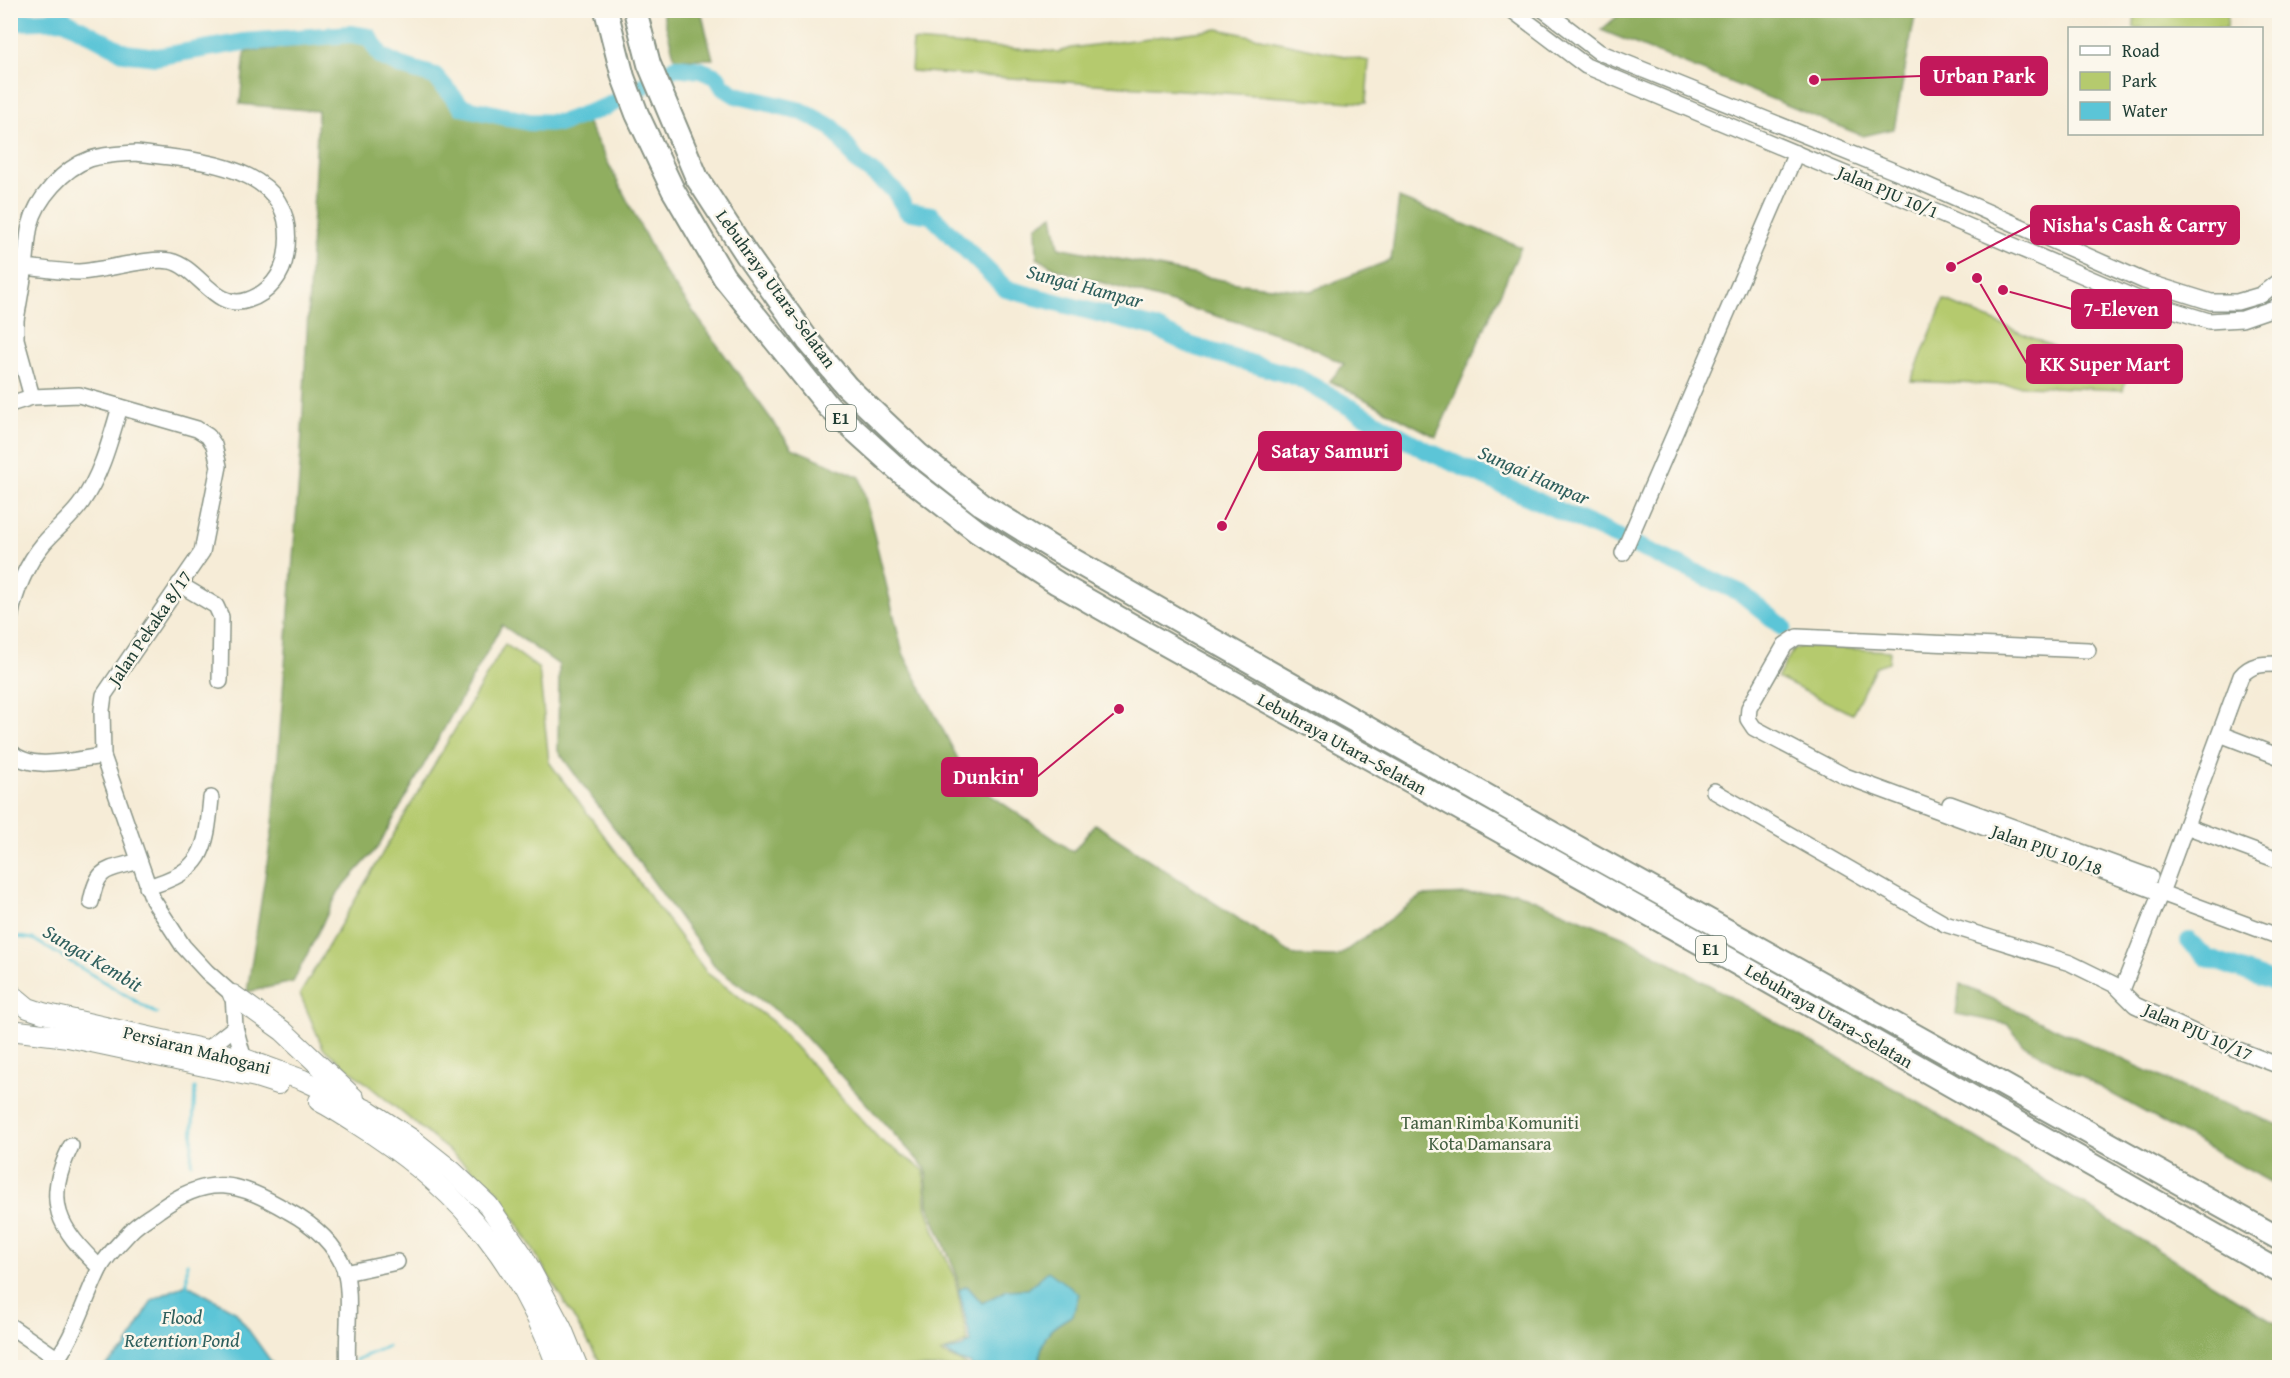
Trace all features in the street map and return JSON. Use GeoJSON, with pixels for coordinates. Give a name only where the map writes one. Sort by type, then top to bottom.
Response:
{"type":"FeatureCollection","features":[{"type":"Feature","properties":{"kind":"highway","name":"Lebuhraya Utara–Selatan"},"geometry":{"type":"LineString","coordinates":[[606,10],[623,77],[637,114],[673,190],[724,277],[829,407],[902,473],[978,532],[1057,583],[1150,636],[1704,945],[2280,1272]]}},
{"type":"Feature","properties":{"kind":"highway","name":"Lebuhraya Utara–Selatan"},"geometry":{"type":"LineString","coordinates":[[635,10],[649,64],[697,178],[747,255],[809,342],[847,387],[919,455],[981,504],[1204,636],[1566,841],[2280,1239]]}},
{"type":"Feature","properties":{"kind":"main road","name":"Persiaran Mahogani"},"geometry":{"type":"LineString","coordinates":[[10,993],[28,1008],[43,1013],[242,1058],[303,1080],[369,1111],[413,1140],[452,1171],[488,1205],[522,1254],[562,1329],[578,1368]]}},
{"type":"Feature","properties":{"kind":"main road"},"geometry":{"type":"LineString","coordinates":[[233,994],[282,1031],[369,1111]]}},
{"type":"Feature","properties":{"kind":"main road","name":"Persiaran Mahogani"},"geometry":{"type":"LineString","coordinates":[[10,1030],[68,1037],[256,1077],[295,1090],[338,1111],[401,1153],[440,1186],[474,1220],[504,1260],[527,1298],[546,1336],[558,1368]]}},
{"type":"Feature","properties":{"kind":"street","name":"Jalan PJU 10/1"},"geometry":{"type":"LineString","coordinates":[[1512,10],[1586,66],[2140,300],[2209,321],[2242,319],[2280,304]]}},
{"type":"Feature","properties":{"kind":"street","name":"Jalan PJU 10/1"},"geometry":{"type":"LineString","coordinates":[[1544,10],[1599,52],[1906,176],[2144,281],[2211,302],[2237,302],[2261,295],[2280,280]]}},
{"type":"Feature","properties":{"kind":"street"},"geometry":{"type":"LineString","coordinates":[[1675,102],[1729,105]]}},
{"type":"Feature","properties":{"kind":"street"},"geometry":{"type":"LineString","coordinates":[[25,267],[79,272],[170,261],[187,268],[219,297],[233,302],[246,301],[261,294],[274,283],[285,265],[289,239],[287,223],[281,204],[270,190],[251,176],[193,160],[136,153],[110,154],[88,159],[65,174],[48,190],[30,224],[16,320],[16,339],[32,397]]}},
{"type":"Feature","properties":{"kind":"street"},"geometry":{"type":"LineString","coordinates":[[1623,553],[1796,153]]}},
{"type":"Feature","properties":{"kind":"street"},"geometry":{"type":"LineString","coordinates":[[2025,228],[2069,270]]}},
{"type":"Feature","properties":{"kind":"street","name":"Jalan Pekaka 8/17"},"geometry":{"type":"LineString","coordinates":[[10,404],[32,397],[80,395],[197,429],[208,436],[214,445],[219,466],[202,552],[104,695],[103,756],[147,887],[166,923],[207,972],[233,994]]}},
{"type":"Feature","properties":{"kind":"street"},"geometry":{"type":"LineString","coordinates":[[10,619],[17,575],[42,544],[81,503],[96,479],[120,407]]}},
{"type":"Feature","properties":{"kind":"street"},"geometry":{"type":"LineString","coordinates":[[179,584],[216,606],[220,617],[220,681]]}},
{"type":"Feature","properties":{"kind":"street","name":"Jalan PJU 10/18"},"geometry":{"type":"LineString","coordinates":[[2088,650],[1797,637],[1785,645],[1749,708],[1748,719],[1754,728],[1816,760],[1847,768],[1935,799],[2163,887],[2280,937]]}},
{"type":"Feature","properties":{"kind":"street"},"geometry":{"type":"LineString","coordinates":[[2122,990],[2163,887],[2241,676],[2247,669],[2257,664],[2280,664]]}},
{"type":"Feature","properties":{"kind":"street"},"geometry":{"type":"LineString","coordinates":[[2220,734],[2280,757]]}},
{"type":"Feature","properties":{"kind":"street"},"geometry":{"type":"LineString","coordinates":[[10,751],[20,759],[39,764],[103,756]]}},
{"type":"Feature","properties":{"kind":"street","name":"Jalan PJU 10/17"},"geometry":{"type":"LineString","coordinates":[[1714,791],[1945,924],[2070,963],[2122,990],[2135,1005],[2202,1036],[2280,1066]]}},
{"type":"Feature","properties":{"kind":"street"},"geometry":{"type":"LineString","coordinates":[[147,887],[180,875],[200,855],[207,838],[211,798]]}},
{"type":"Feature","properties":{"kind":"street"},"geometry":{"type":"LineString","coordinates":[[2186,826],[2280,861]]}},
{"type":"Feature","properties":{"kind":"street"},"geometry":{"type":"LineString","coordinates":[[91,902],[94,883],[103,872],[139,861]]}},
{"type":"Feature","properties":{"kind":"street","name":"Jalan PJU 10/18"},"geometry":{"type":"LineString","coordinates":[[2163,887],[2280,926]]}},
{"type":"Feature","properties":{"kind":"street"},"geometry":{"type":"LineString","coordinates":[[233,994],[235,1027],[242,1058],[246,1067],[256,1077]]}},
{"type":"Feature","properties":{"kind":"street"},"geometry":{"type":"LineString","coordinates":[[206,1050],[235,1027]]}},
{"type":"Feature","properties":{"kind":"street"},"geometry":{"type":"LineString","coordinates":[[70,1146],[58,1180],[57,1206],[62,1223],[75,1243],[100,1268]]}},
{"type":"Feature","properties":{"kind":"street"},"geometry":{"type":"LineString","coordinates":[[10,1326],[54,1363],[84,1307],[100,1268],[132,1230],[168,1203],[194,1189],[219,1185],[238,1186],[262,1196],[307,1222],[325,1238],[336,1253],[347,1282],[348,1368]]}},
{"type":"Feature","properties":{"kind":"street"},"geometry":{"type":"LineString","coordinates":[[345,1274],[397,1263]]}},
{"type":"Feature","properties":{"kind":"green space"},"geometry":{"type":"Polygon","coordinates":[[[1625,10],[1916,11],[1894,129],[1863,136],[1601,30],[1625,10]]]}},
{"type":"Feature","properties":{"kind":"green space"},"geometry":{"type":"Polygon","coordinates":[[[662,11],[701,11],[713,59],[675,59],[662,11]]]}},
{"type":"Feature","properties":{"kind":"green space"},"geometry":{"type":"Polygon","coordinates":[[[2135,11],[2228,11],[2227,27],[2134,27],[2135,11]]]}},
{"type":"Feature","properties":{"kind":"green space"},"geometry":{"type":"Polygon","coordinates":[[[1218,29],[1369,61],[1366,103],[911,71],[913,41],[1058,52],[1071,48],[1218,29]]]}},
{"type":"Feature","properties":{"kind":"green space","name":"Taman Rimba Komuniti Kota Damansara"},"geometry":{"type":"Polygon","coordinates":[[[345,41],[367,44],[378,60],[398,73],[431,82],[460,112],[529,128],[562,130],[587,122],[663,270],[792,448],[860,477],[903,653],[969,780],[1073,852],[1095,824],[1295,956],[1337,957],[1422,896],[1516,892],[1624,937],[1921,1104],[2279,1325],[2279,1367],[1046,1367],[1039,1358],[1046,1336],[1059,1323],[1073,1315],[1063,1284],[1048,1272],[1028,1289],[1007,1290],[982,1303],[967,1286],[959,1290],[956,1273],[928,1205],[926,1169],[791,1021],[717,969],[558,751],[559,665],[502,625],[378,847],[339,891],[293,982],[247,992],[273,825],[301,452],[318,111],[240,104],[245,52],[345,41]]]}},
{"type":"Feature","properties":{"kind":"green space"},"geometry":{"type":"Polygon","coordinates":[[[1399,198],[1521,247],[1436,437],[1330,381],[1344,364],[1292,338],[1059,270],[1037,258],[1036,227],[1053,215],[1059,247],[1242,284],[1311,291],[1391,260],[1399,198]]]}},
{"type":"Feature","properties":{"kind":"green space"},"geometry":{"type":"Polygon","coordinates":[[[1944,300],[2126,378],[2123,390],[1911,381],[1944,300]]]}},
{"type":"Feature","properties":{"kind":"green space"},"geometry":{"type":"Polygon","coordinates":[[[505,644],[539,669],[549,762],[707,973],[772,1021],[880,1140],[924,1170],[926,1206],[941,1248],[954,1274],[968,1342],[941,1353],[970,1367],[679,1368],[679,1363],[603,1367],[498,1191],[323,1048],[300,994],[505,644]]]}},
{"type":"Feature","properties":{"kind":"green space"},"geometry":{"type":"Polygon","coordinates":[[[1802,646],[1890,651],[1889,662],[1876,666],[1852,714],[1777,678],[1793,650],[1802,646]]]}},
{"type":"Feature","properties":{"kind":"green space"},"geometry":{"type":"Polygon","coordinates":[[[1960,984],[2193,1092],[2279,1125],[2279,1187],[2024,1045],[2007,1024],[1956,1014],[1960,984]]]}},
{"type":"Feature","properties":{"kind":"water"},"geometry":{"type":"Polygon","coordinates":[[[1048,1271],[1079,1294],[1073,1315],[1059,1323],[1046,1336],[1039,1358],[1046,1367],[972,1367],[970,1363],[960,1361],[945,1352],[971,1342],[959,1290],[967,1286],[982,1303],[1007,1290],[1028,1289],[1048,1271]]]}},
{"type":"Feature","properties":{"kind":"water","name":"Flood Retention Pond"},"geometry":{"type":"Polygon","coordinates":[[[186,1284],[235,1311],[275,1367],[106,1367],[105,1365],[125,1349],[152,1300],[186,1284]]]}},
{"type":"Feature","properties":{"kind":"waterway","name":"Sungai Hampar"},"geometry":{"type":"LineString","coordinates":[[10,20],[14,22],[64,20],[125,53],[156,57],[244,42],[351,34],[369,37],[381,56],[401,66],[435,76],[462,107],[529,122],[561,123],[608,106],[676,67],[700,70],[717,77],[723,87],[736,95],[801,111],[833,128],[857,161],[894,190],[907,211],[931,215],[1006,289],[1155,328],[1192,346],[1297,377],[1425,450],[1741,593],[1783,627]]}},
{"type":"Feature","properties":{"kind":"waterway","name":"Sungai Kembit"},"geometry":{"type":"LineString","coordinates":[[10,936],[33,939],[157,1014]]}},
{"type":"Feature","properties":{"kind":"waterway","name":"Sungai Hampar"},"geometry":{"type":"LineString","coordinates":[[2189,941],[2207,958],[2280,984]]}},
{"type":"Feature","properties":{"kind":"waterway","name":"Sungai Kembit"},"geometry":{"type":"LineString","coordinates":[[191,1163],[195,1088]]}},
{"type":"Feature","properties":{"kind":"waterway","name":"Sungai Kembit"},"geometry":{"type":"LineString","coordinates":[[187,1263],[187,1287]]}},
{"type":"Feature","properties":{"kind":"waterway"},"geometry":{"type":"LineString","coordinates":[[356,1360],[388,1346]]}},
{"type":"Feature","properties":{"kind":"place","name":"Urban Park"},"geometry":{"type":"Point","coordinates":[1814,80]}},
{"type":"Feature","properties":{"kind":"place","name":"Nisha's Cash & Carry"},"geometry":{"type":"Point","coordinates":[1951,267]}},
{"type":"Feature","properties":{"kind":"place","name":"KK Super Mart"},"geometry":{"type":"Point","coordinates":[1977,278]}},
{"type":"Feature","properties":{"kind":"place","name":"7-Eleven"},"geometry":{"type":"Point","coordinates":[2003,290]}},
{"type":"Feature","properties":{"kind":"place","name":"Satay Samuri"},"geometry":{"type":"Point","coordinates":[1222,526]}},
{"type":"Feature","properties":{"kind":"place","name":"Dunkin'"},"geometry":{"type":"Point","coordinates":[1119,709]}}]}
